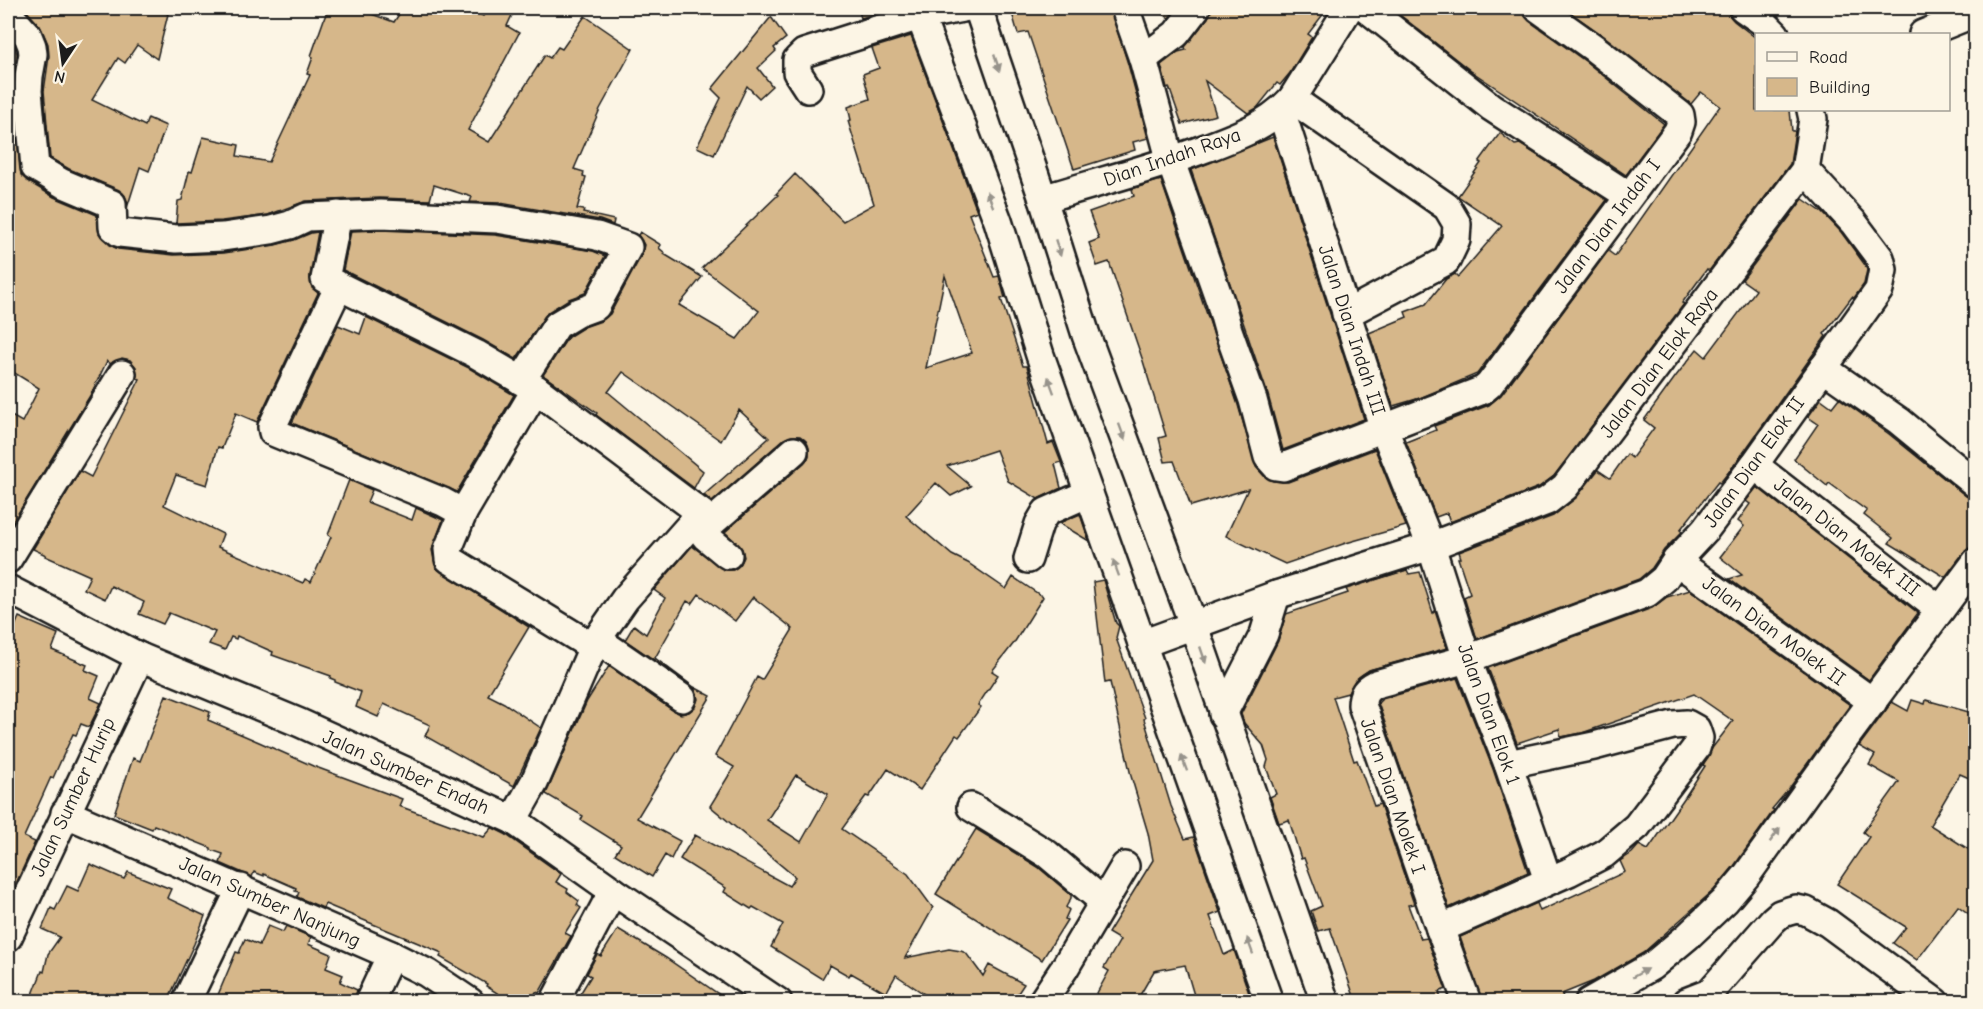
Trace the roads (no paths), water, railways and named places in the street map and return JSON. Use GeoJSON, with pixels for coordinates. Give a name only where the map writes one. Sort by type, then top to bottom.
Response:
{"type":"FeatureCollection","features":[{"type":"Feature","properties":{"kind":"main road"},"geometry":{"type":"LineString","coordinates":[[1973,8],[1975,14]]}},
{"type":"Feature","properties":{"kind":"street"},"geometry":{"type":"LineString","coordinates":[[808,89],[797,72],[797,60],[804,53],[918,12],[963,8]]}},
{"type":"Feature","properties":{"kind":"street"},"geometry":{"type":"LineString","coordinates":[[978,8],[1043,199],[1086,335],[1192,624],[1325,1002]]}},
{"type":"Feature","properties":{"kind":"street"},"geometry":{"type":"LineString","coordinates":[[1125,8],[1143,59],[1171,162]]}},
{"type":"Feature","properties":{"kind":"street"},"geometry":{"type":"LineString","coordinates":[[1143,59],[1176,34],[1196,8]]}},
{"type":"Feature","properties":{"kind":"street","name":"Dian Indah Raya"},"geometry":{"type":"LineString","coordinates":[[1043,199],[1171,162],[1251,131],[1287,105],[1349,8]]}},
{"type":"Feature","properties":{"kind":"street"},"geometry":{"type":"LineString","coordinates":[[1366,8],[1491,107],[1629,196]]}},
{"type":"Feature","properties":{"kind":"street","name":"Jalan Dian Indah I"},"geometry":{"type":"LineString","coordinates":[[1171,162],[1253,400],[1268,457],[1276,466],[1283,467],[1469,396],[1489,386],[1678,131],[1681,122],[1680,115],[1538,8]]}},
{"type":"Feature","properties":{"kind":"street"},"geometry":{"type":"LineString","coordinates":[[1743,8],[1774,33]]}},
{"type":"Feature","properties":{"kind":"street"},"geometry":{"type":"LineString","coordinates":[[918,12],[998,221],[1040,355],[1269,1002]]}},
{"type":"Feature","properties":{"kind":"street"},"geometry":{"type":"LineString","coordinates":[[1926,33],[1975,14]]}},
{"type":"Feature","properties":{"kind":"street"},"geometry":{"type":"LineString","coordinates":[[13,16],[28,36],[32,46],[28,91],[35,167],[62,183],[112,204],[113,227],[120,233],[176,239],[223,237],[271,230],[307,218],[381,214],[497,219],[597,236],[628,247],[596,306],[557,325],[464,513],[448,549],[448,559],[596,644],[682,698]]}},
{"type":"Feature","properties":{"kind":"street"},"geometry":{"type":"LineString","coordinates":[[1287,105],[1448,207],[1457,224],[1456,240],[1446,261],[1346,314]]}},
{"type":"Feature","properties":{"kind":"street","name":"Jalan Dian Indah III"},"geometry":{"type":"LineString","coordinates":[[1287,105],[1346,314],[1384,429],[1431,546]]}},
{"type":"Feature","properties":{"kind":"street","name":"Jalan Dian Elok Raya"},"geometry":{"type":"LineString","coordinates":[[1142,644],[1276,595],[1431,546],[1547,501],[1565,487],[1805,170],[1815,113]]}},
{"type":"Feature","properties":{"kind":"street","name":"Jalan Dian Elok II"},"geometry":{"type":"LineString","coordinates":[[1467,659],[1647,593],[1658,586],[1676,561],[1705,530],[1754,465],[1879,290],[1883,270],[1880,258],[1852,222],[1805,170]]}},
{"type":"Feature","properties":{"kind":"street"},"geometry":{"type":"LineString","coordinates":[[338,215],[324,277],[476,354],[529,385],[705,518]]}},
{"type":"Feature","properties":{"kind":"street"},"geometry":{"type":"LineString","coordinates":[[339,286],[272,427],[273,432],[464,513]]}},
{"type":"Feature","properties":{"kind":"street"},"geometry":{"type":"LineString","coordinates":[[1823,368],[1899,421],[1976,484]]}},
{"type":"Feature","properties":{"kind":"street"},"geometry":{"type":"LineString","coordinates":[[8,559],[122,374]]}},
{"type":"Feature","properties":{"kind":"street"},"geometry":{"type":"LineString","coordinates":[[513,820],[539,773],[602,632],[625,599],[705,518],[794,452]]}},
{"type":"Feature","properties":{"kind":"street","name":"Jalan Dian Molek III"},"geometry":{"type":"LineString","coordinates":[[1754,465],[1940,610]]}},
{"type":"Feature","properties":{"kind":"street"},"geometry":{"type":"LineString","coordinates":[[1028,559],[1039,524],[1046,512],[1089,493]]}},
{"type":"Feature","properties":{"kind":"street"},"geometry":{"type":"LineString","coordinates":[[705,518],[705,536],[728,555]]}},
{"type":"Feature","properties":{"kind":"street","name":"Jalan Dian Elok 1"},"geometry":{"type":"LineString","coordinates":[[1431,546],[1467,659],[1508,764],[1548,880]]}},
{"type":"Feature","properties":{"kind":"street","name":"Jalan Dian Molek II"},"geometry":{"type":"LineString","coordinates":[[1676,561],[1873,702]]}},
{"type":"Feature","properties":{"kind":"street"},"geometry":{"type":"LineString","coordinates":[[1589,1002],[1652,966],[1725,901],[1746,876],[1976,562]]}},
{"type":"Feature","properties":{"kind":"street","name":"Jalan Sumber Endah"},"geometry":{"type":"LineString","coordinates":[[8,589],[140,657],[300,723],[513,820],[613,891],[778,1002]]}},
{"type":"Feature","properties":{"kind":"street"},"geometry":{"type":"LineString","coordinates":[[1223,714],[1264,634],[1276,595]]}},
{"type":"Feature","properties":{"kind":"street","name":"Jalan Sumber Hurip"},"geometry":{"type":"LineString","coordinates":[[8,937],[140,657]]}},
{"type":"Feature","properties":{"kind":"street","name":"Jalan Dian Molek I"},"geometry":{"type":"LineString","coordinates":[[1467,659],[1376,684],[1367,689],[1362,698],[1362,705],[1467,1002]]}},
{"type":"Feature","properties":{"kind":"street"},"geometry":{"type":"LineString","coordinates":[[1440,928],[1569,872],[1604,854],[1636,826],[1696,748],[1699,738],[1696,729],[1687,724],[1673,725],[1594,746],[1508,764]]}},
{"type":"Feature","properties":{"kind":"street"},"geometry":{"type":"LineString","coordinates":[[971,807],[1047,854],[1104,902]]}},
{"type":"Feature","properties":{"kind":"street","name":"Jalan Sumber Nanjung"},"geometry":{"type":"LineString","coordinates":[[65,813],[391,955],[427,973],[471,1002]]}},
{"type":"Feature","properties":{"kind":"street"},"geometry":{"type":"LineString","coordinates":[[1042,1002],[1125,866]]}},
{"type":"Feature","properties":{"kind":"street"},"geometry":{"type":"LineString","coordinates":[[186,1002],[241,888]]}},
{"type":"Feature","properties":{"kind":"street"},"geometry":{"type":"LineString","coordinates":[[555,1002],[613,891]]}},
{"type":"Feature","properties":{"kind":"street"},"geometry":{"type":"LineString","coordinates":[[1704,999],[1773,920],[1780,914],[1796,909],[1806,911],[1828,923],[1935,1002]]}},
{"type":"Feature","properties":{"kind":"street"},"geometry":{"type":"LineString","coordinates":[[369,1002],[391,955]]}}]}
